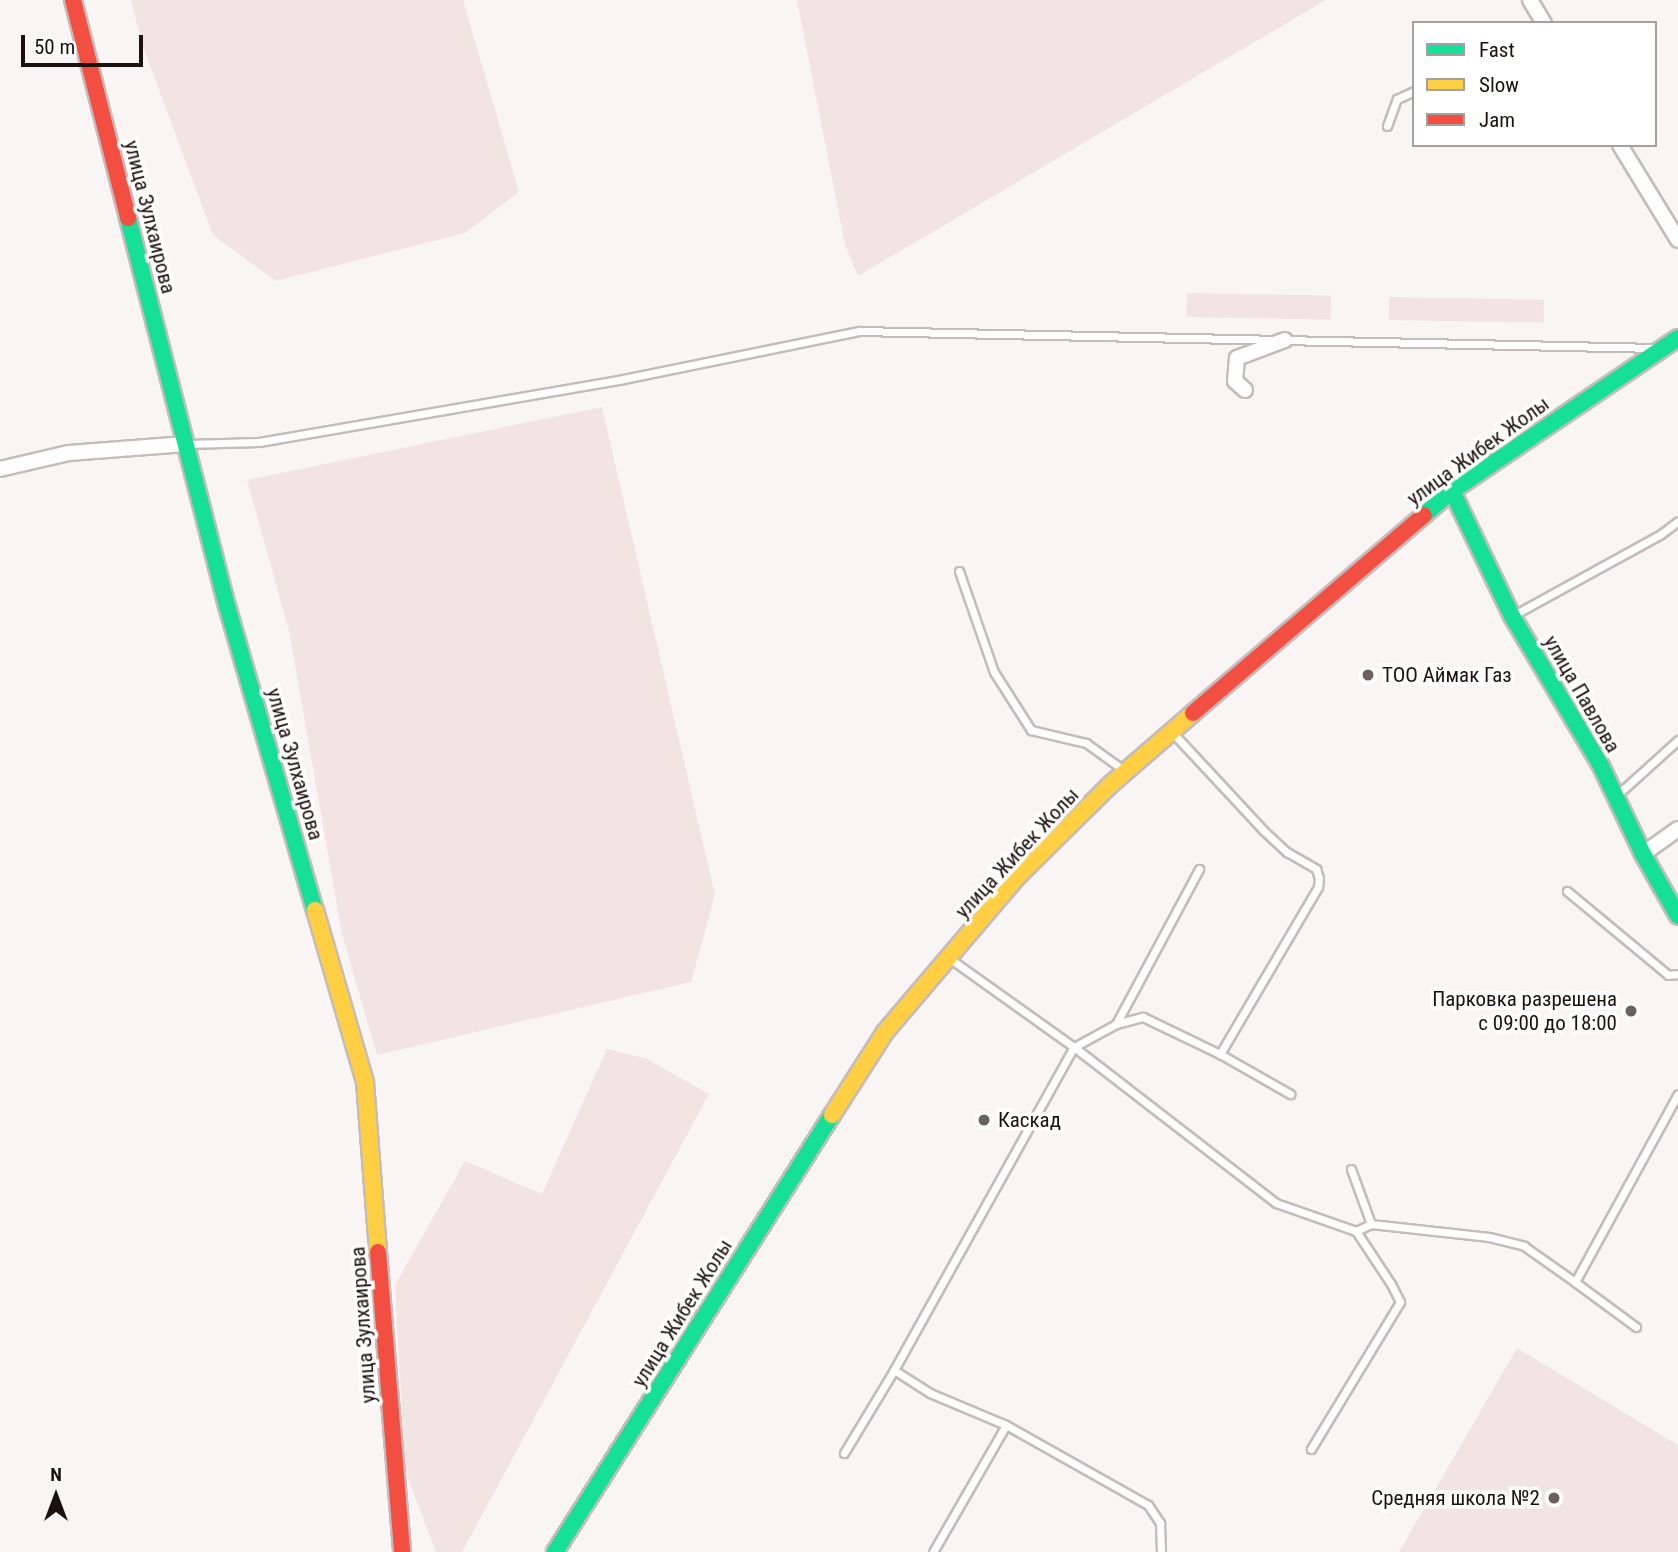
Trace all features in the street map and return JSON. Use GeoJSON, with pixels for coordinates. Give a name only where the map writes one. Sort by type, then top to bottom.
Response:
{"type":"FeatureCollection","features":[{"type":"Feature","properties":{"kind":"street","name":"улица Зулхаирова"},"geometry":{"type":"LineString","coordinates":[[73,0],[227,606],[365,1082],[402,1552]]}},
{"type":"Feature","properties":{"kind":"street"},"geometry":{"type":"LineString","coordinates":[[1530,0],[1543,21]]}},
{"type":"Feature","properties":{"kind":"street"},"geometry":{"type":"LineString","coordinates":[[1621,147],[1678,240]]}},
{"type":"Feature","properties":{"kind":"street","name":"улица Жибек Жолы"},"geometry":{"type":"LineString","coordinates":[[555,1552],[885,1032],[1015,879],[1126,772],[1452,491],[1678,338]]}},
{"type":"Feature","properties":{"kind":"street"},"geometry":{"type":"LineString","coordinates":[[1245,390],[1235,381],[1237,358],[1285,340]]}},
{"type":"Feature","properties":{"kind":"street"},"geometry":{"type":"LineString","coordinates":[[0,469],[69,453],[186,444]]}},
{"type":"Feature","properties":{"kind":"street","name":"улица Павлова"},"geometry":{"type":"LineString","coordinates":[[1452,491],[1512,616],[1615,796],[1643,855],[1678,916]]}},
{"type":"Feature","properties":{"kind":"street"},"geometry":{"type":"LineString","coordinates":[[1643,855],[1678,829]]}},
{"type":"Feature","properties":{"kind":"lane"},"geometry":{"type":"LineString","coordinates":[[1387,126],[1397,99],[1412,93]]}},
{"type":"Feature","properties":{"kind":"lane"},"geometry":{"type":"LineString","coordinates":[[186,444],[259,442],[623,379],[859,331],[1663,349]]}},
{"type":"Feature","properties":{"kind":"lane"},"geometry":{"type":"LineString","coordinates":[[1512,616],[1661,534],[1678,521]]}},
{"type":"Feature","properties":{"kind":"lane"},"geometry":{"type":"LineString","coordinates":[[959,570],[994,672],[1031,730],[1086,743],[1126,772]]}},
{"type":"Feature","properties":{"kind":"lane"},"geometry":{"type":"LineString","coordinates":[[1172,732],[1263,830],[1287,852],[1316,869],[1318,878],[1318,887],[1220,1054]]}},
{"type":"Feature","properties":{"kind":"lane"},"geometry":{"type":"LineString","coordinates":[[1615,796],[1678,740]]}},
{"type":"Feature","properties":{"kind":"lane"},"geometry":{"type":"LineString","coordinates":[[1116,1024],[1199,869]]}},
{"type":"Feature","properties":{"kind":"lane"},"geometry":{"type":"LineString","coordinates":[[1567,891],[1668,975],[1678,974]]}},
{"type":"Feature","properties":{"kind":"lane"},"geometry":{"type":"LineString","coordinates":[[948,957],[1074,1047],[1276,1203],[1356,1231],[1400,1302],[1311,1449]]}},
{"type":"Feature","properties":{"kind":"lane"},"geometry":{"type":"LineString","coordinates":[[844,1453],[894,1370],[1074,1047],[1116,1024],[1143,1017],[1220,1054],[1290,1094]]}},
{"type":"Feature","properties":{"kind":"lane"},"geometry":{"type":"LineString","coordinates":[[1575,1282],[1678,1094]]}},
{"type":"Feature","properties":{"kind":"lane"},"geometry":{"type":"LineString","coordinates":[[1351,1168],[1371,1224]]}},
{"type":"Feature","properties":{"kind":"lane"},"geometry":{"type":"LineString","coordinates":[[1356,1231],[1371,1224],[1489,1237],[1524,1246],[1636,1327]]}},
{"type":"Feature","properties":{"kind":"lane"},"geometry":{"type":"LineString","coordinates":[[894,1370],[930,1393],[1006,1425],[1148,1505],[1160,1523],[1161,1552]]}},
{"type":"Feature","properties":{"kind":"lane"},"geometry":{"type":"LineString","coordinates":[[933,1552],[1006,1425]]}},
{"type":"Feature","properties":{"kind":"shaded area"},"geometry":{"type":"Polygon","coordinates":[[[131,0],[463,0],[519,192],[465,233],[276,281],[213,235],[142,44],[131,0]]]}},
{"type":"Feature","properties":{"kind":"shaded area"},"geometry":{"type":"Polygon","coordinates":[[[797,0],[1326,0],[858,276],[845,245],[797,0]]]}},
{"type":"Feature","properties":{"kind":"shaded area"},"geometry":{"type":"Polygon","coordinates":[[[1187,293],[1331,296],[1331,320],[1187,317],[1187,293]]]}},
{"type":"Feature","properties":{"kind":"shaded area"},"geometry":{"type":"Polygon","coordinates":[[[1389,297],[1544,300],[1544,323],[1389,320],[1389,297]]]}},
{"type":"Feature","properties":{"kind":"shaded area"},"geometry":{"type":"Polygon","coordinates":[[[602,407],[715,895],[691,982],[377,1055],[342,934],[289,631],[247,480],[602,407]]]}},
{"type":"Feature","properties":{"kind":"shaded area"},"geometry":{"type":"Polygon","coordinates":[[[607,1049],[647,1059],[709,1094],[462,1552],[436,1552],[405,1470],[395,1285],[465,1161],[542,1194],[607,1049]]]}},
{"type":"Feature","properties":{"kind":"shaded area","name":"Средняя школа №2"},"geometry":{"type":"Polygon","coordinates":[[[1517,1348],[1678,1445],[1678,1552],[1399,1552],[1517,1348]]]}},
{"type":"Feature","properties":{"kind":"traffic: fast"},"geometry":{"type":"LineString","coordinates":[[128,218],[227,606],[315,910]]}},
{"type":"Feature","properties":{"kind":"traffic: fast"},"geometry":{"type":"LineString","coordinates":[[1424,515],[1452,491],[1678,338]]}},
{"type":"Feature","properties":{"kind":"traffic: fast"},"geometry":{"type":"LineString","coordinates":[[1452,491],[1512,616],[1601,766],[1643,854],[1678,916]]}},
{"type":"Feature","properties":{"kind":"traffic: fast"},"geometry":{"type":"LineString","coordinates":[[555,1552],[832,1115]]}},
{"type":"Feature","properties":{"kind":"traffic: slow"},"geometry":{"type":"LineString","coordinates":[[832,1115],[885,1032],[1015,879],[1110,785],[1193,713]]}},
{"type":"Feature","properties":{"kind":"traffic: slow"},"geometry":{"type":"LineString","coordinates":[[315,910],[365,1082],[378,1252]]}},
{"type":"Feature","properties":{"kind":"traffic: jam"},"geometry":{"type":"LineString","coordinates":[[73,0],[128,218]]}},
{"type":"Feature","properties":{"kind":"traffic: jam"},"geometry":{"type":"LineString","coordinates":[[1193,713],[1424,515]]}},
{"type":"Feature","properties":{"kind":"traffic: jam"},"geometry":{"type":"LineString","coordinates":[[378,1252],[402,1552]]}},
{"type":"Feature","properties":{"kind":"place","name":"ТОО Аймак Газ"},"geometry":{"type":"Point","coordinates":[1368,675]}},
{"type":"Feature","properties":{"kind":"place","name":"Парковка разрешена с 09:00 до 18:00"},"geometry":{"type":"Point","coordinates":[1631,1011]}},
{"type":"Feature","properties":{"kind":"place","name":"Каскад"},"geometry":{"type":"Point","coordinates":[984,1120]}},
{"type":"Feature","properties":{"kind":"place","name":"Средняя школа №2"},"geometry":{"type":"Point","coordinates":[1554,1498]}}]}
